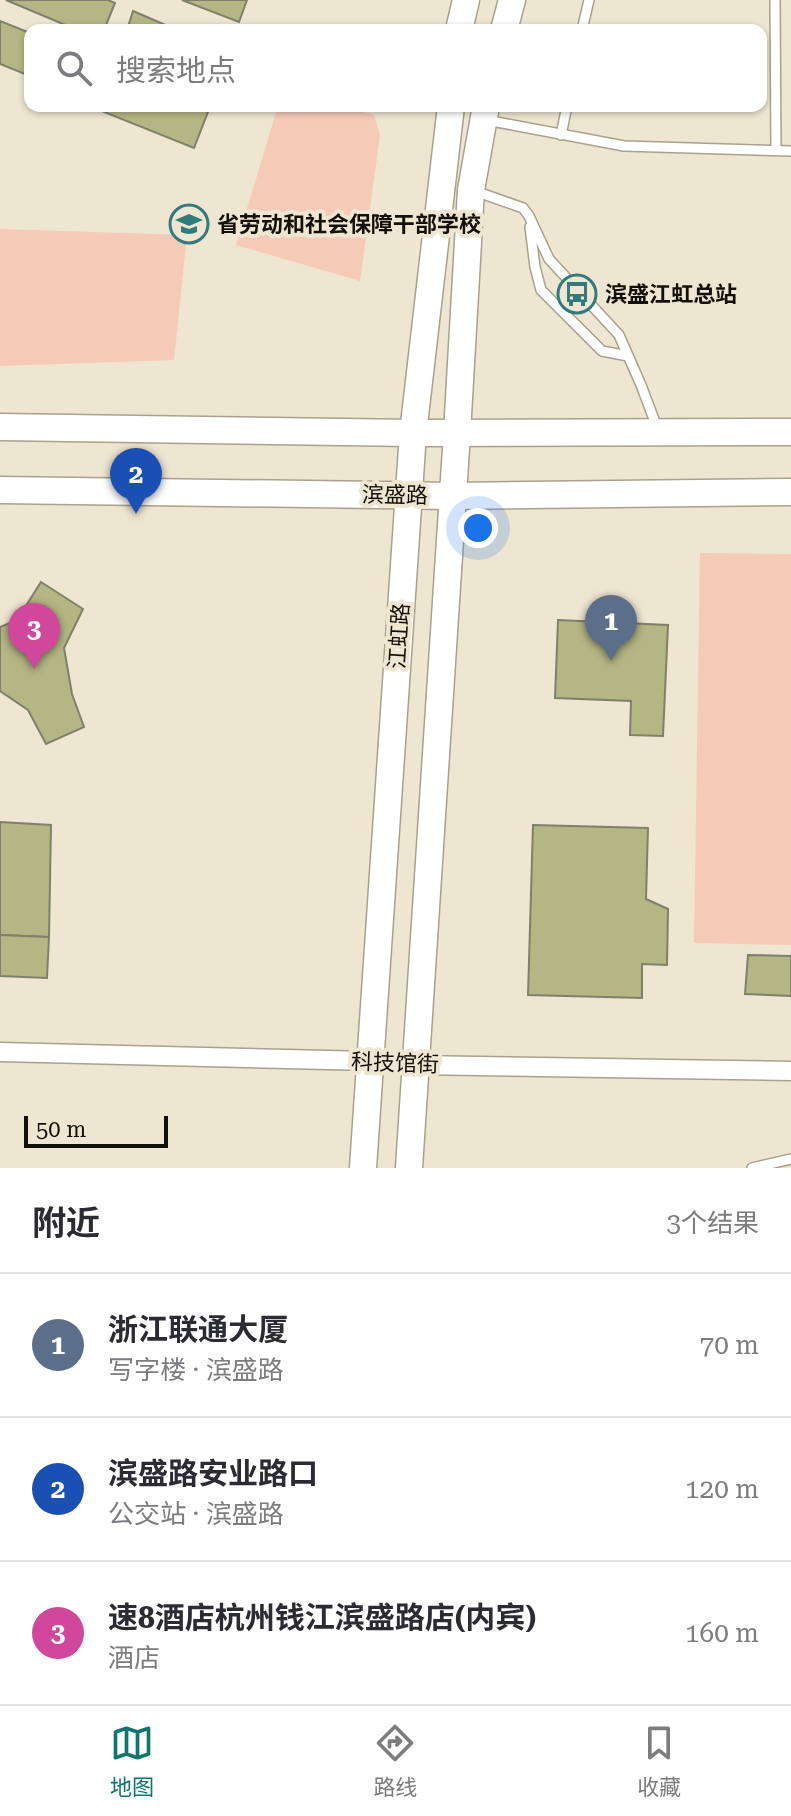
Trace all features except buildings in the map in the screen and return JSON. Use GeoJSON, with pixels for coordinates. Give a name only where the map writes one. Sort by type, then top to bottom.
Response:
{"type":"FeatureCollection","features":[{"type":"Feature","properties":{"kind":"main road"},"geometry":{"type":"LineString","coordinates":[[460,24],[466,0]]}},
{"type":"Feature","properties":{"kind":"main road"},"geometry":{"type":"LineString","coordinates":[[506,24],[512,0]]}},
{"type":"Feature","properties":{"kind":"main road","name":"江虹路"},"geometry":{"type":"LineString","coordinates":[[363,1168],[413,433],[450,112]]}},
{"type":"Feature","properties":{"kind":"main road","name":"江虹路"},"geometry":{"type":"LineString","coordinates":[[409,1168],[471,190],[484,113]]}},
{"type":"Feature","properties":{"kind":"main road"},"geometry":{"type":"LineString","coordinates":[[0,427],[413,433],[791,432]]}},
{"type":"Feature","properties":{"kind":"main road","name":"滨盛路"},"geometry":{"type":"LineString","coordinates":[[0,490],[453,496],[791,492]]}},
{"type":"Feature","properties":{"kind":"street","name":"科技馆街"},"geometry":{"type":"LineString","coordinates":[[0,1052],[370,1061],[415,1065],[791,1071]]}},
{"type":"Feature","properties":{"kind":"lane"},"geometry":{"type":"LineString","coordinates":[[583,24],[589,0]]}},
{"type":"Feature","properties":{"kind":"lane"},"geometry":{"type":"LineString","coordinates":[[775,0],[776,150]]}},
{"type":"Feature","properties":{"kind":"lane"},"geometry":{"type":"LineString","coordinates":[[561,135],[566,112]]}},
{"type":"Feature","properties":{"kind":"lane"},"geometry":{"type":"LineString","coordinates":[[484,113],[561,135],[624,146],[791,151]]}},
{"type":"Feature","properties":{"kind":"lane"},"geometry":{"type":"LineString","coordinates":[[471,190],[523,208],[549,259],[619,335],[659,433]]}},
{"type":"Feature","properties":{"kind":"lane"},"geometry":{"type":"LineString","coordinates":[[529,216],[541,290],[602,351],[628,356]]}},
{"type":"Feature","properties":{"kind":"lane"},"geometry":{"type":"LineString","coordinates":[[752,1168],[791,1159]]}},
{"type":"Feature","properties":{"kind":"shaded area"},"geometry":{"type":"Polygon","coordinates":[[[276,112],[363,112],[374,115],[380,135],[360,281],[236,245],[276,112]]]}},
{"type":"Feature","properties":{"kind":"shaded area"},"geometry":{"type":"Polygon","coordinates":[[[0,229],[187,235],[174,360],[0,366],[0,229]]]}},
{"type":"Feature","properties":{"kind":"shaded area"},"geometry":{"type":"Polygon","coordinates":[[[700,553],[791,554],[791,945],[694,943],[700,553]]]}},
{"type":"Feature","properties":{"kind":"place","name":"省劳动和社会保障干部学校"},"geometry":{"type":"Point","coordinates":[189,224]}},
{"type":"Feature","properties":{"kind":"place","name":"滨盛江虹总站"},"geometry":{"type":"Point","coordinates":[577,294]}},
{"type":"Feature","properties":{"kind":"place","name":"滨盛路安业路口"},"geometry":{"type":"Point","coordinates":[136,514]}},
{"type":"Feature","properties":{"kind":"place","name":"浙江联通大厦"},"geometry":{"type":"Point","coordinates":[611,661]}},
{"type":"Feature","properties":{"kind":"place","name":"速8酒店杭州钱江滨盛路店(内宾)"},"geometry":{"type":"Point","coordinates":[34,669]}}]}
